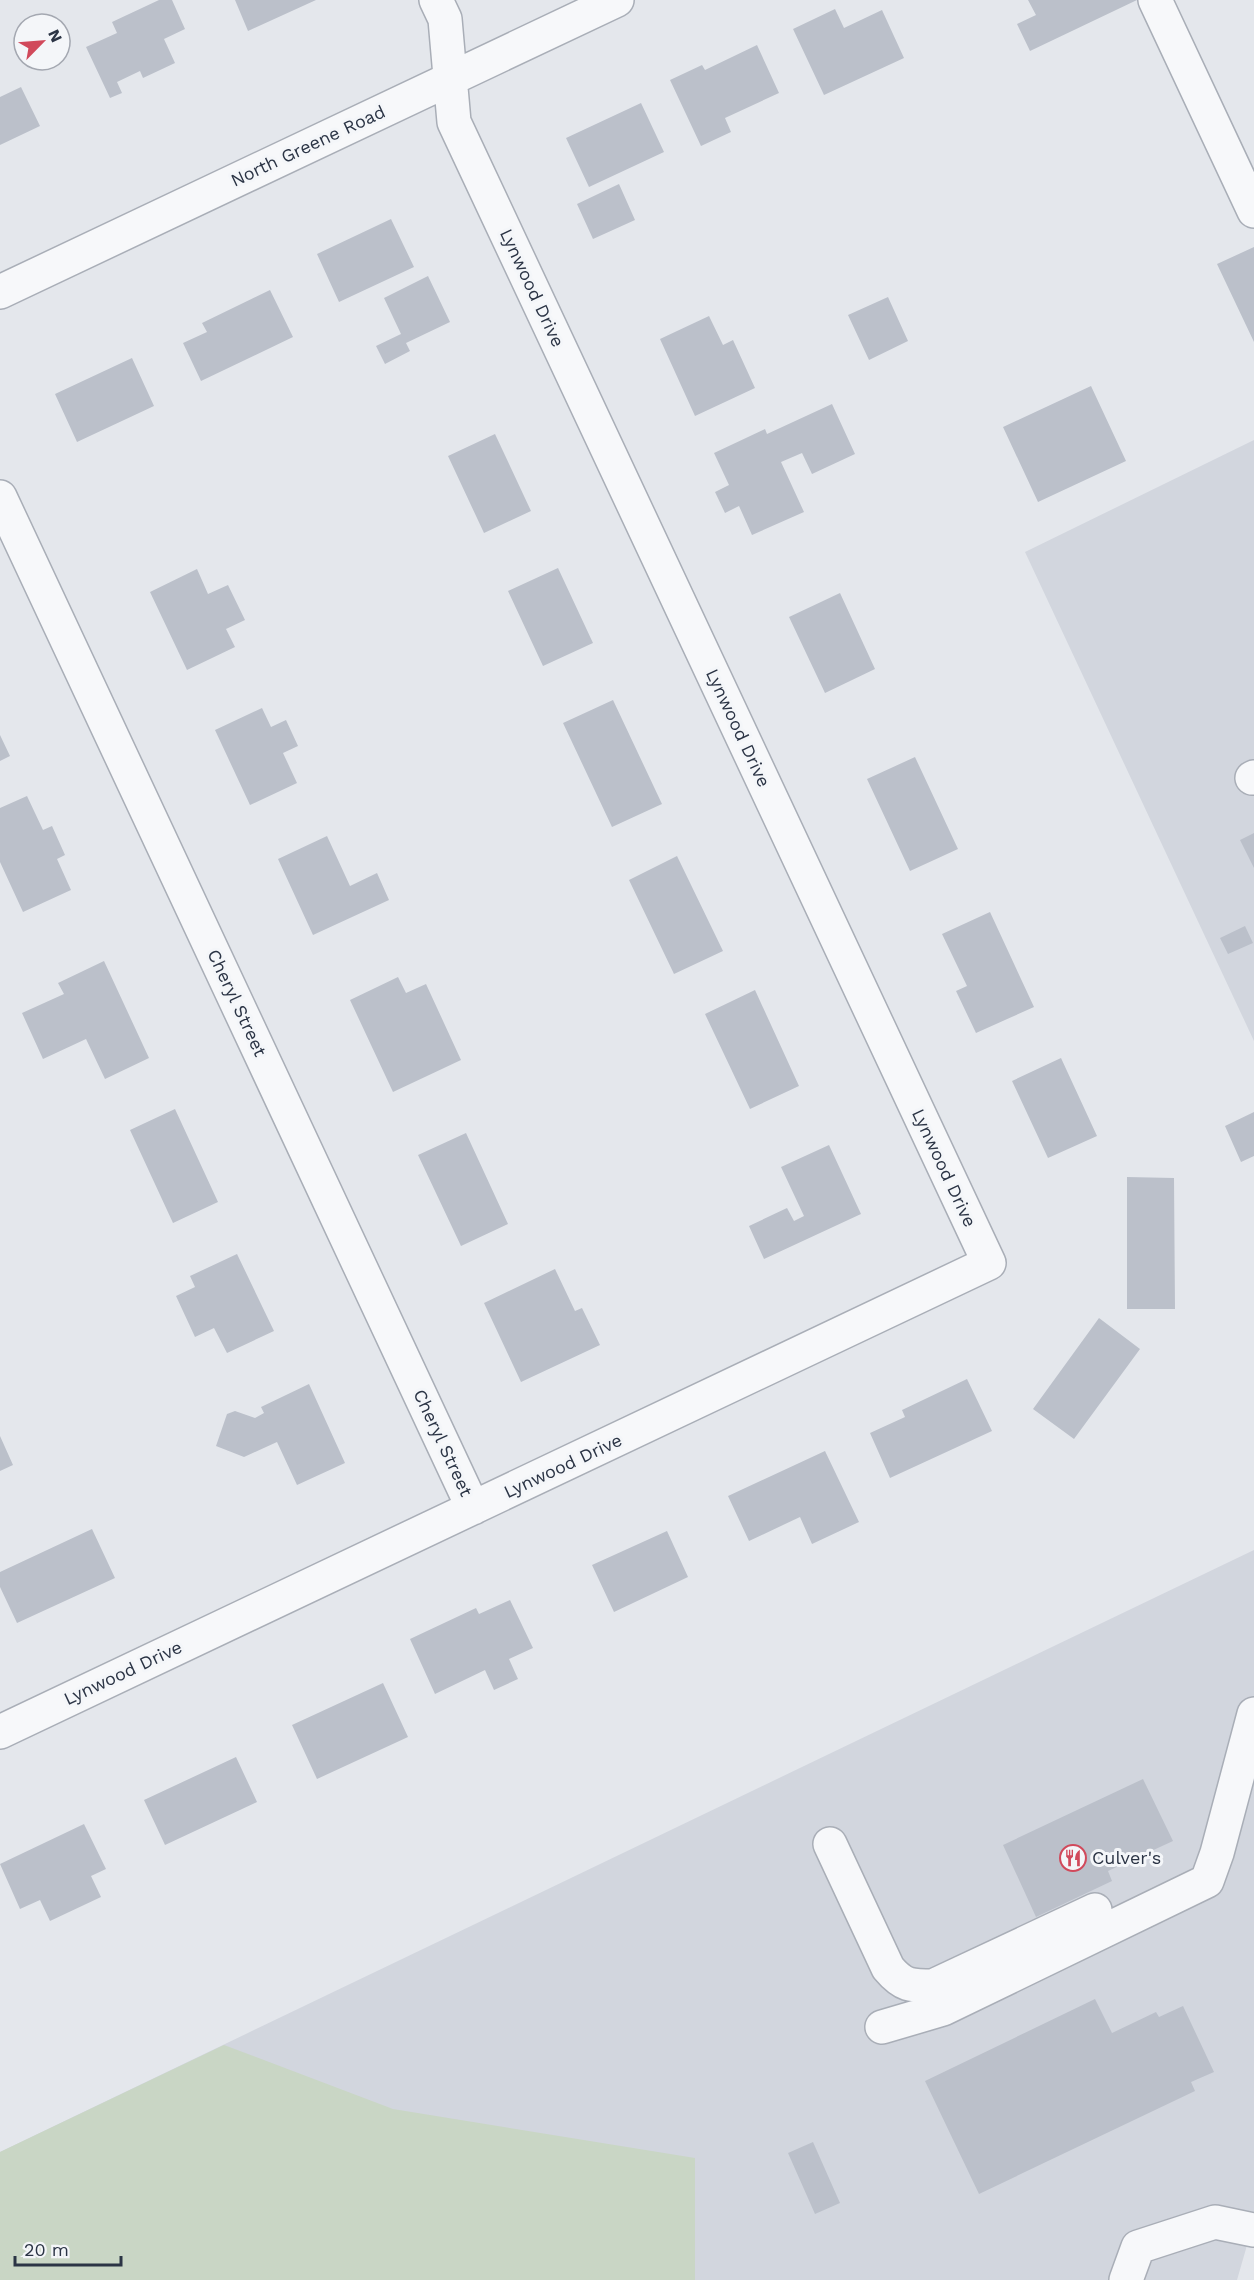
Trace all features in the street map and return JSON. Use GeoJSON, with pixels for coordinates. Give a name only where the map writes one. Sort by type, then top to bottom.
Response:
{"type":"FeatureCollection","features":[{"type":"Feature","properties":{"kind":"street"},"geometry":{"type":"LineString","coordinates":[[436,0],[445,19],[450,79]]}},
{"type":"Feature","properties":{"kind":"street","name":"North Greene Road"},"geometry":{"type":"LineString","coordinates":[[0,292],[617,0]]}},
{"type":"Feature","properties":{"kind":"street"},"geometry":{"type":"LineString","coordinates":[[1155,0],[1254,211]]}},
{"type":"Feature","properties":{"kind":"street","name":"Lynwood Drive"},"geometry":{"type":"LineString","coordinates":[[0,1731],[989,1263],[454,122],[450,79]]}},
{"type":"Feature","properties":{"kind":"street","name":"Cheryl Street"},"geometry":{"type":"LineString","coordinates":[[0,497],[473,1508]]}},
{"type":"Feature","properties":{"kind":"street"},"geometry":{"type":"LineString","coordinates":[[882,2027],[943,2009],[1207,1881],[1217,1853],[1254,1714]]}},
{"type":"Feature","properties":{"kind":"street"},"geometry":{"type":"LineString","coordinates":[[830,1844],[888,1968],[899,1981],[914,1986],[933,1986],[1217,1853]]}},
{"type":"Feature","properties":{"kind":"street"},"geometry":{"type":"LineString","coordinates":[[1126,2280],[1138,2247],[1215,2222],[1254,2230]]}},
{"type":"Feature","properties":{"kind":"shaded area"},"geometry":{"type":"Polygon","coordinates":[[[1254,440],[1254,1041],[1025,552],[1254,440]]]}},
{"type":"Feature","properties":{"kind":"shaded area"},"geometry":{"type":"Polygon","coordinates":[[[1254,1550],[1254,2221],[1237,2280],[0,2280],[0,2152],[1254,1550]]]}},
{"type":"Feature","properties":{"kind":"green space"},"geometry":{"type":"Polygon","coordinates":[[[224,2045],[393,2109],[695,2158],[695,2280],[0,2280],[0,2152],[224,2045]]]}},
{"type":"Feature","properties":{"kind":"building"},"geometry":{"type":"Polygon","coordinates":[[[159,0],[172,0],[185,29],[164,39],[175,63],[143,78],[140,71],[117,82],[122,93],[110,98],[86,47],[117,33],[112,22],[159,0]]]}},
{"type":"Feature","properties":{"kind":"building"},"geometry":{"type":"Polygon","coordinates":[[[235,0],[316,0],[248,31],[235,0]]]}},
{"type":"Feature","properties":{"kind":"building"},"geometry":{"type":"Polygon","coordinates":[[[1028,0],[1137,0],[1030,51],[1017,24],[1036,15],[1028,0]]]}},
{"type":"Feature","properties":{"kind":"building"},"geometry":{"type":"Polygon","coordinates":[[[835,9],[844,28],[882,10],[904,58],[824,95],[793,29],[835,9]]]}},
{"type":"Feature","properties":{"kind":"building"},"geometry":{"type":"Polygon","coordinates":[[[757,45],[779,93],[725,118],[731,132],[701,146],[670,80],[702,65],[705,70],[757,45]]]}},
{"type":"Feature","properties":{"kind":"building"},"geometry":{"type":"Polygon","coordinates":[[[21,87],[40,126],[0,145],[0,97],[21,87]]]}},
{"type":"Feature","properties":{"kind":"building"},"geometry":{"type":"Polygon","coordinates":[[[641,103],[664,152],[589,187],[566,138],[641,103]]]}},
{"type":"Feature","properties":{"kind":"building"},"geometry":{"type":"Polygon","coordinates":[[[619,184],[635,220],[593,239],[577,204],[619,184]]]}},
{"type":"Feature","properties":{"kind":"building"},"geometry":{"type":"Polygon","coordinates":[[[391,219],[414,267],[339,302],[317,254],[391,219]]]}},
{"type":"Feature","properties":{"kind":"building"},"geometry":{"type":"Polygon","coordinates":[[[1254,247],[1254,342],[1217,264],[1254,247]]]}},
{"type":"Feature","properties":{"kind":"building"},"geometry":{"type":"Polygon","coordinates":[[[428,276],[450,322],[406,343],[410,351],[385,364],[376,346],[401,334],[384,298],[428,276]]]}},
{"type":"Feature","properties":{"kind":"building"},"geometry":{"type":"Polygon","coordinates":[[[270,290],[293,337],[201,381],[183,343],[207,332],[202,323],[270,290]]]}},
{"type":"Feature","properties":{"kind":"building"},"geometry":{"type":"Polygon","coordinates":[[[888,297],[908,341],[869,360],[848,315],[888,297]]]}},
{"type":"Feature","properties":{"kind":"building"},"geometry":{"type":"Polygon","coordinates":[[[709,316],[723,345],[733,340],[755,388],[695,416],[660,339],[709,316]]]}},
{"type":"Feature","properties":{"kind":"building"},"geometry":{"type":"Polygon","coordinates":[[[132,358],[154,406],[77,442],[55,394],[132,358]]]}},
{"type":"Feature","properties":{"kind":"building"},"geometry":{"type":"Polygon","coordinates":[[[1091,386],[1126,461],[1038,502],[1003,427],[1091,386]]]}},
{"type":"Feature","properties":{"kind":"building"},"geometry":{"type":"Polygon","coordinates":[[[832,404],[855,454],[812,474],[802,453],[781,462],[804,512],[752,535],[739,506],[725,513],[715,492],[729,485],[714,453],[765,429],[767,434],[832,404]]]}},
{"type":"Feature","properties":{"kind":"building"},"geometry":{"type":"Polygon","coordinates":[[[495,434],[531,511],[484,533],[448,456],[495,434]]]}},
{"type":"Feature","properties":{"kind":"building"},"geometry":{"type":"Polygon","coordinates":[[[558,568],[593,643],[543,666],[508,591],[558,568]]]}},
{"type":"Feature","properties":{"kind":"building"},"geometry":{"type":"Polygon","coordinates":[[[197,569],[208,594],[228,585],[245,620],[226,629],[235,647],[187,670],[150,592],[197,569]]]}},
{"type":"Feature","properties":{"kind":"building"},"geometry":{"type":"Polygon","coordinates":[[[840,593],[875,669],[825,693],[789,617],[840,593]]]}},
{"type":"Feature","properties":{"kind":"building"},"geometry":{"type":"Polygon","coordinates":[[[613,700],[662,804],[612,827],[563,723],[613,700]]]}},
{"type":"Feature","properties":{"kind":"building"},"geometry":{"type":"Polygon","coordinates":[[[262,708],[271,727],[286,720],[298,746],[283,753],[297,783],[250,805],[215,730],[262,708]]]}},
{"type":"Feature","properties":{"kind":"building"},"geometry":{"type":"Polygon","coordinates":[[[0,735],[10,756],[0,761],[0,735]]]}},
{"type":"Feature","properties":{"kind":"building"},"geometry":{"type":"Polygon","coordinates":[[[915,757],[958,849],[910,871],[867,779],[915,757]]]}},
{"type":"Feature","properties":{"kind":"building"},"geometry":{"type":"Polygon","coordinates":[[[27,796],[43,830],[52,826],[65,855],[57,859],[71,890],[23,912],[0,862],[0,808],[27,796]]]}},
{"type":"Feature","properties":{"kind":"building"},"geometry":{"type":"Polygon","coordinates":[[[1254,833],[1254,868],[1240,840],[1254,833]]]}},
{"type":"Feature","properties":{"kind":"building"},"geometry":{"type":"Polygon","coordinates":[[[327,836],[350,886],[377,873],[389,900],[313,935],[278,859],[327,836]]]}},
{"type":"Feature","properties":{"kind":"building"},"geometry":{"type":"Polygon","coordinates":[[[677,856],[723,951],[674,974],[629,880],[677,856]]]}},
{"type":"Feature","properties":{"kind":"building"},"geometry":{"type":"Polygon","coordinates":[[[990,912],[1034,1007],[976,1033],[956,991],[967,986],[942,934],[990,912]]]}},
{"type":"Feature","properties":{"kind":"building"},"geometry":{"type":"Polygon","coordinates":[[[1245,926],[1253,943],[1228,954],[1220,938],[1245,926]]]}},
{"type":"Feature","properties":{"kind":"building"},"geometry":{"type":"Polygon","coordinates":[[[104,961],[149,1058],[105,1079],[86,1039],[43,1059],[22,1013],[64,994],[58,983],[104,961]]]}},
{"type":"Feature","properties":{"kind":"building"},"geometry":{"type":"Polygon","coordinates":[[[398,977],[406,993],[426,984],[461,1060],[393,1092],[350,1000],[398,977]]]}},
{"type":"Feature","properties":{"kind":"building"},"geometry":{"type":"Polygon","coordinates":[[[755,990],[799,1086],[750,1109],[705,1014],[755,990]]]}},
{"type":"Feature","properties":{"kind":"building"},"geometry":{"type":"Polygon","coordinates":[[[1061,1058],[1097,1136],[1048,1158],[1012,1081],[1061,1058]]]}},
{"type":"Feature","properties":{"kind":"building"},"geometry":{"type":"Polygon","coordinates":[[[175,1109],[218,1202],[173,1223],[130,1130],[175,1109]]]}},
{"type":"Feature","properties":{"kind":"building"},"geometry":{"type":"Polygon","coordinates":[[[1254,1112],[1254,1156],[1241,1162],[1225,1126],[1254,1112]]]}},
{"type":"Feature","properties":{"kind":"building"},"geometry":{"type":"Polygon","coordinates":[[[466,1133],[508,1224],[461,1246],[418,1155],[466,1133]]]}},
{"type":"Feature","properties":{"kind":"building"},"geometry":{"type":"Polygon","coordinates":[[[829,1145],[861,1214],[764,1259],[749,1226],[787,1208],[794,1221],[804,1216],[781,1167],[829,1145]]]}},
{"type":"Feature","properties":{"kind":"building"},"geometry":{"type":"Polygon","coordinates":[[[1127,1177],[1174,1178],[1175,1309],[1127,1309],[1127,1177]]]}},
{"type":"Feature","properties":{"kind":"building"},"geometry":{"type":"Polygon","coordinates":[[[237,1254],[274,1331],[227,1353],[214,1328],[195,1337],[176,1296],[195,1287],[190,1276],[237,1254]]]}},
{"type":"Feature","properties":{"kind":"building"},"geometry":{"type":"Polygon","coordinates":[[[555,1269],[575,1311],[582,1308],[600,1345],[521,1382],[484,1303],[555,1269]]]}},
{"type":"Feature","properties":{"kind":"building"},"geometry":{"type":"Polygon","coordinates":[[[1099,1318],[1140,1349],[1074,1439],[1033,1409],[1099,1318]]]}},
{"type":"Feature","properties":{"kind":"building"},"geometry":{"type":"Polygon","coordinates":[[[967,1379],[992,1431],[890,1478],[870,1433],[905,1417],[902,1410],[967,1379]]]}},
{"type":"Feature","properties":{"kind":"building"},"geometry":{"type":"Polygon","coordinates":[[[309,1384],[345,1463],[297,1485],[277,1442],[244,1457],[216,1446],[227,1414],[235,1411],[255,1418],[264,1413],[261,1407],[309,1384]]]}},
{"type":"Feature","properties":{"kind":"building"},"geometry":{"type":"Polygon","coordinates":[[[0,1436],[13,1465],[0,1471],[0,1436]]]}},
{"type":"Feature","properties":{"kind":"building"},"geometry":{"type":"Polygon","coordinates":[[[825,1451],[859,1522],[812,1544],[800,1517],[749,1541],[728,1496],[825,1451]]]}},
{"type":"Feature","properties":{"kind":"building"},"geometry":{"type":"Polygon","coordinates":[[[92,1529],[115,1578],[17,1623],[0,1587],[0,1572],[92,1529]]]}},
{"type":"Feature","properties":{"kind":"building"},"geometry":{"type":"Polygon","coordinates":[[[667,1531],[688,1577],[614,1612],[592,1565],[667,1531]]]}},
{"type":"Feature","properties":{"kind":"building"},"geometry":{"type":"Polygon","coordinates":[[[510,1600],[533,1648],[509,1659],[518,1679],[494,1690],[485,1670],[435,1694],[410,1639],[476,1608],[479,1614],[510,1600]]]}},
{"type":"Feature","properties":{"kind":"building"},"geometry":{"type":"Polygon","coordinates":[[[383,1683],[408,1737],[317,1779],[292,1725],[383,1683]]]}},
{"type":"Feature","properties":{"kind":"building"},"geometry":{"type":"Polygon","coordinates":[[[236,1757],[257,1802],[165,1845],[144,1800],[236,1757]]]}},
{"type":"Feature","properties":{"kind":"building","name":"Culver's"},"geometry":{"type":"Polygon","coordinates":[[[1143,1779],[1173,1841],[1108,1871],[1112,1881],[1036,1917],[1003,1845],[1143,1779]]]}},
{"type":"Feature","properties":{"kind":"building"},"geometry":{"type":"Polygon","coordinates":[[[84,1824],[106,1869],[91,1876],[101,1897],[50,1921],[40,1900],[20,1909],[0,1864],[84,1824]]]}},
{"type":"Feature","properties":{"kind":"building"},"geometry":{"type":"Polygon","coordinates":[[[1095,1999],[1112,2033],[1156,2012],[1159,2017],[1183,2006],[1214,2072],[1191,2082],[1195,2091],[979,2194],[925,2081],[1095,1999]]]}},
{"type":"Feature","properties":{"kind":"building"},"geometry":{"type":"Polygon","coordinates":[[[813,2142],[840,2203],[815,2214],[788,2153],[813,2142]]]}},
{"type":"Feature","properties":{"kind":"place","name":"Culver's"},"geometry":{"type":"Point","coordinates":[1073,1858]}}]}
